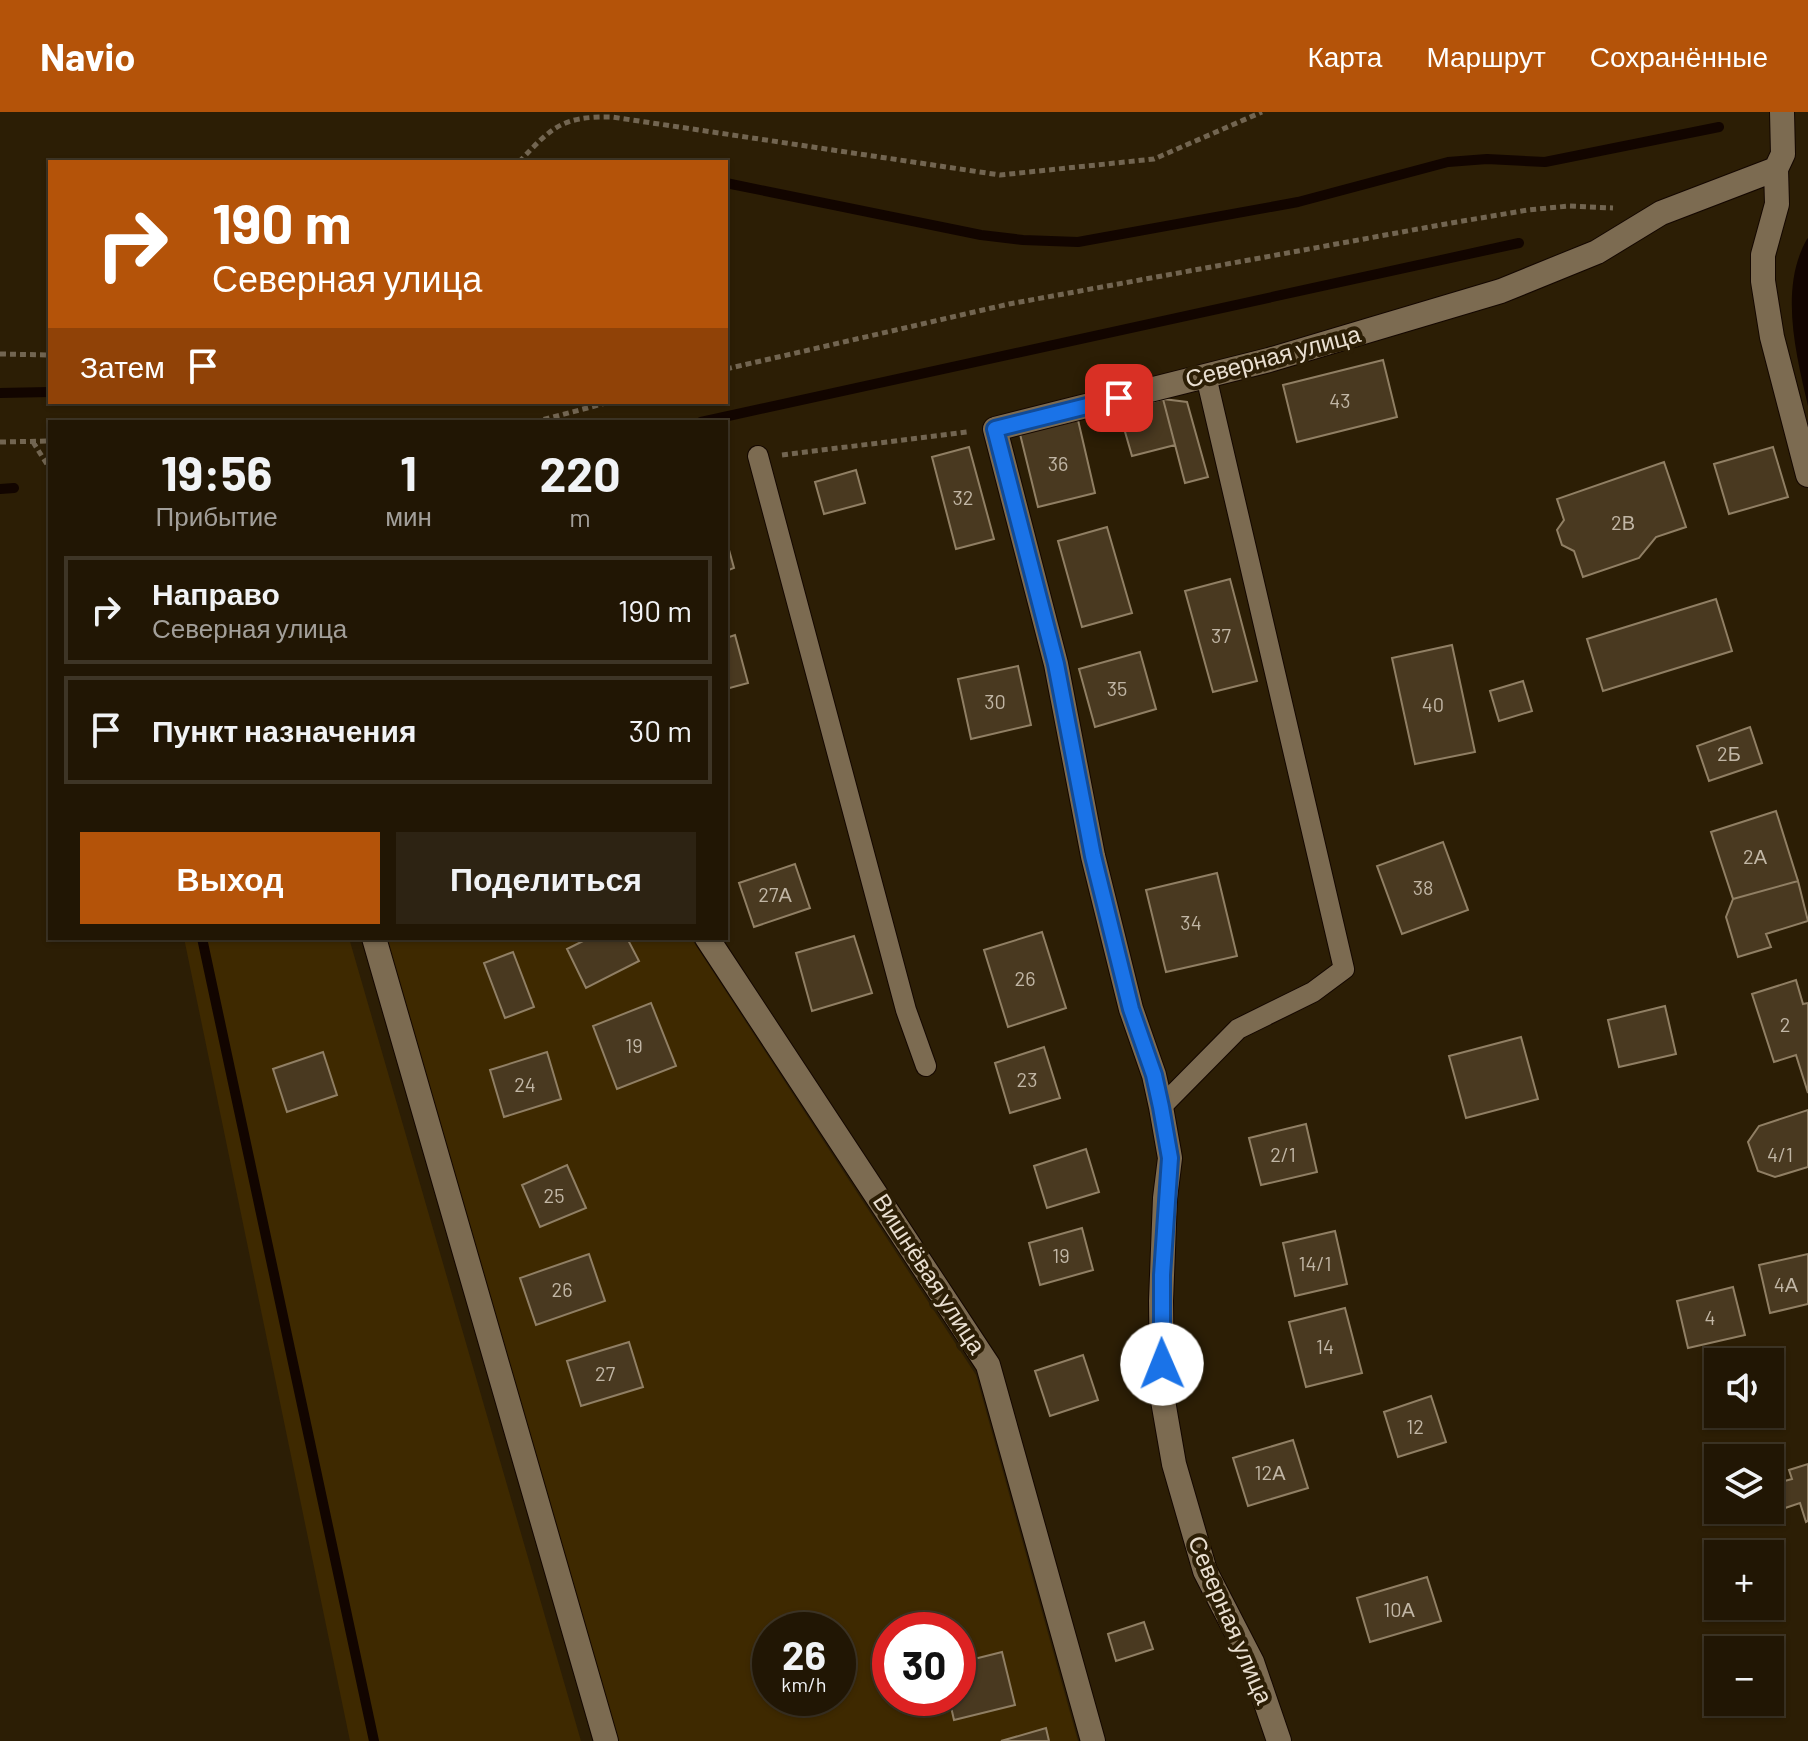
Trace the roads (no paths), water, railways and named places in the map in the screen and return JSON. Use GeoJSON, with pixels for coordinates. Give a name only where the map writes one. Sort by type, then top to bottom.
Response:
{"type":"FeatureCollection","features":[{"type":"Feature","properties":{"kind":"street"},"geometry":{"type":"LineString","coordinates":[[1782,112],[1783,154],[1776,169],[1777,204],[1763,255],[1763,281],[1772,337],[1808,475]]}},
{"type":"Feature","properties":{"kind":"street","name":"Северная улица"},"geometry":{"type":"LineString","coordinates":[[1279,1741],[1252,1662],[1205,1571],[1174,1464],[1162,1395],[1161,1301],[1165,1198],[1170,1158],[1154,1075],[1131,1009],[1093,856],[1056,664],[995,429],[1269,360],[1501,291],[1597,252],[1661,213],[1776,169]]}},
{"type":"Feature","properties":{"kind":"street"},"geometry":{"type":"LineString","coordinates":[[375,940],[606,1741]]}},
{"type":"Feature","properties":{"kind":"street","name":"Вишнёвая улица"},"geometry":{"type":"LineString","coordinates":[[708,940],[988,1365],[1093,1741]]}},
{"type":"Feature","properties":{"kind":"lane"},"geometry":{"type":"LineString","coordinates":[[1161,1107],[1238,1029],[1313,992],[1344,969],[1206,376]]}},
{"type":"Feature","properties":{"kind":"lane"},"geometry":{"type":"LineString","coordinates":[[758,456],[906,1010],[926,1066]]}},
{"type":"Feature","properties":{"kind":"waterway"},"geometry":{"type":"LineString","coordinates":[[728,183],[981,235],[1078,242],[1298,202],[1448,162],[1487,159],[1545,162],[1719,127]]}},
{"type":"Feature","properties":{"kind":"waterway"},"geometry":{"type":"LineString","coordinates":[[710,420],[1519,243]]}},
{"type":"Feature","properties":{"kind":"waterway"},"geometry":{"type":"LineString","coordinates":[[0,393],[48,392]]}},
{"type":"Feature","properties":{"kind":"waterway"},"geometry":{"type":"LineString","coordinates":[[0,489],[14,488]]}},
{"type":"Feature","properties":{"kind":"waterway"},"geometry":{"type":"LineString","coordinates":[[202,940],[374,1741]]}}]}
